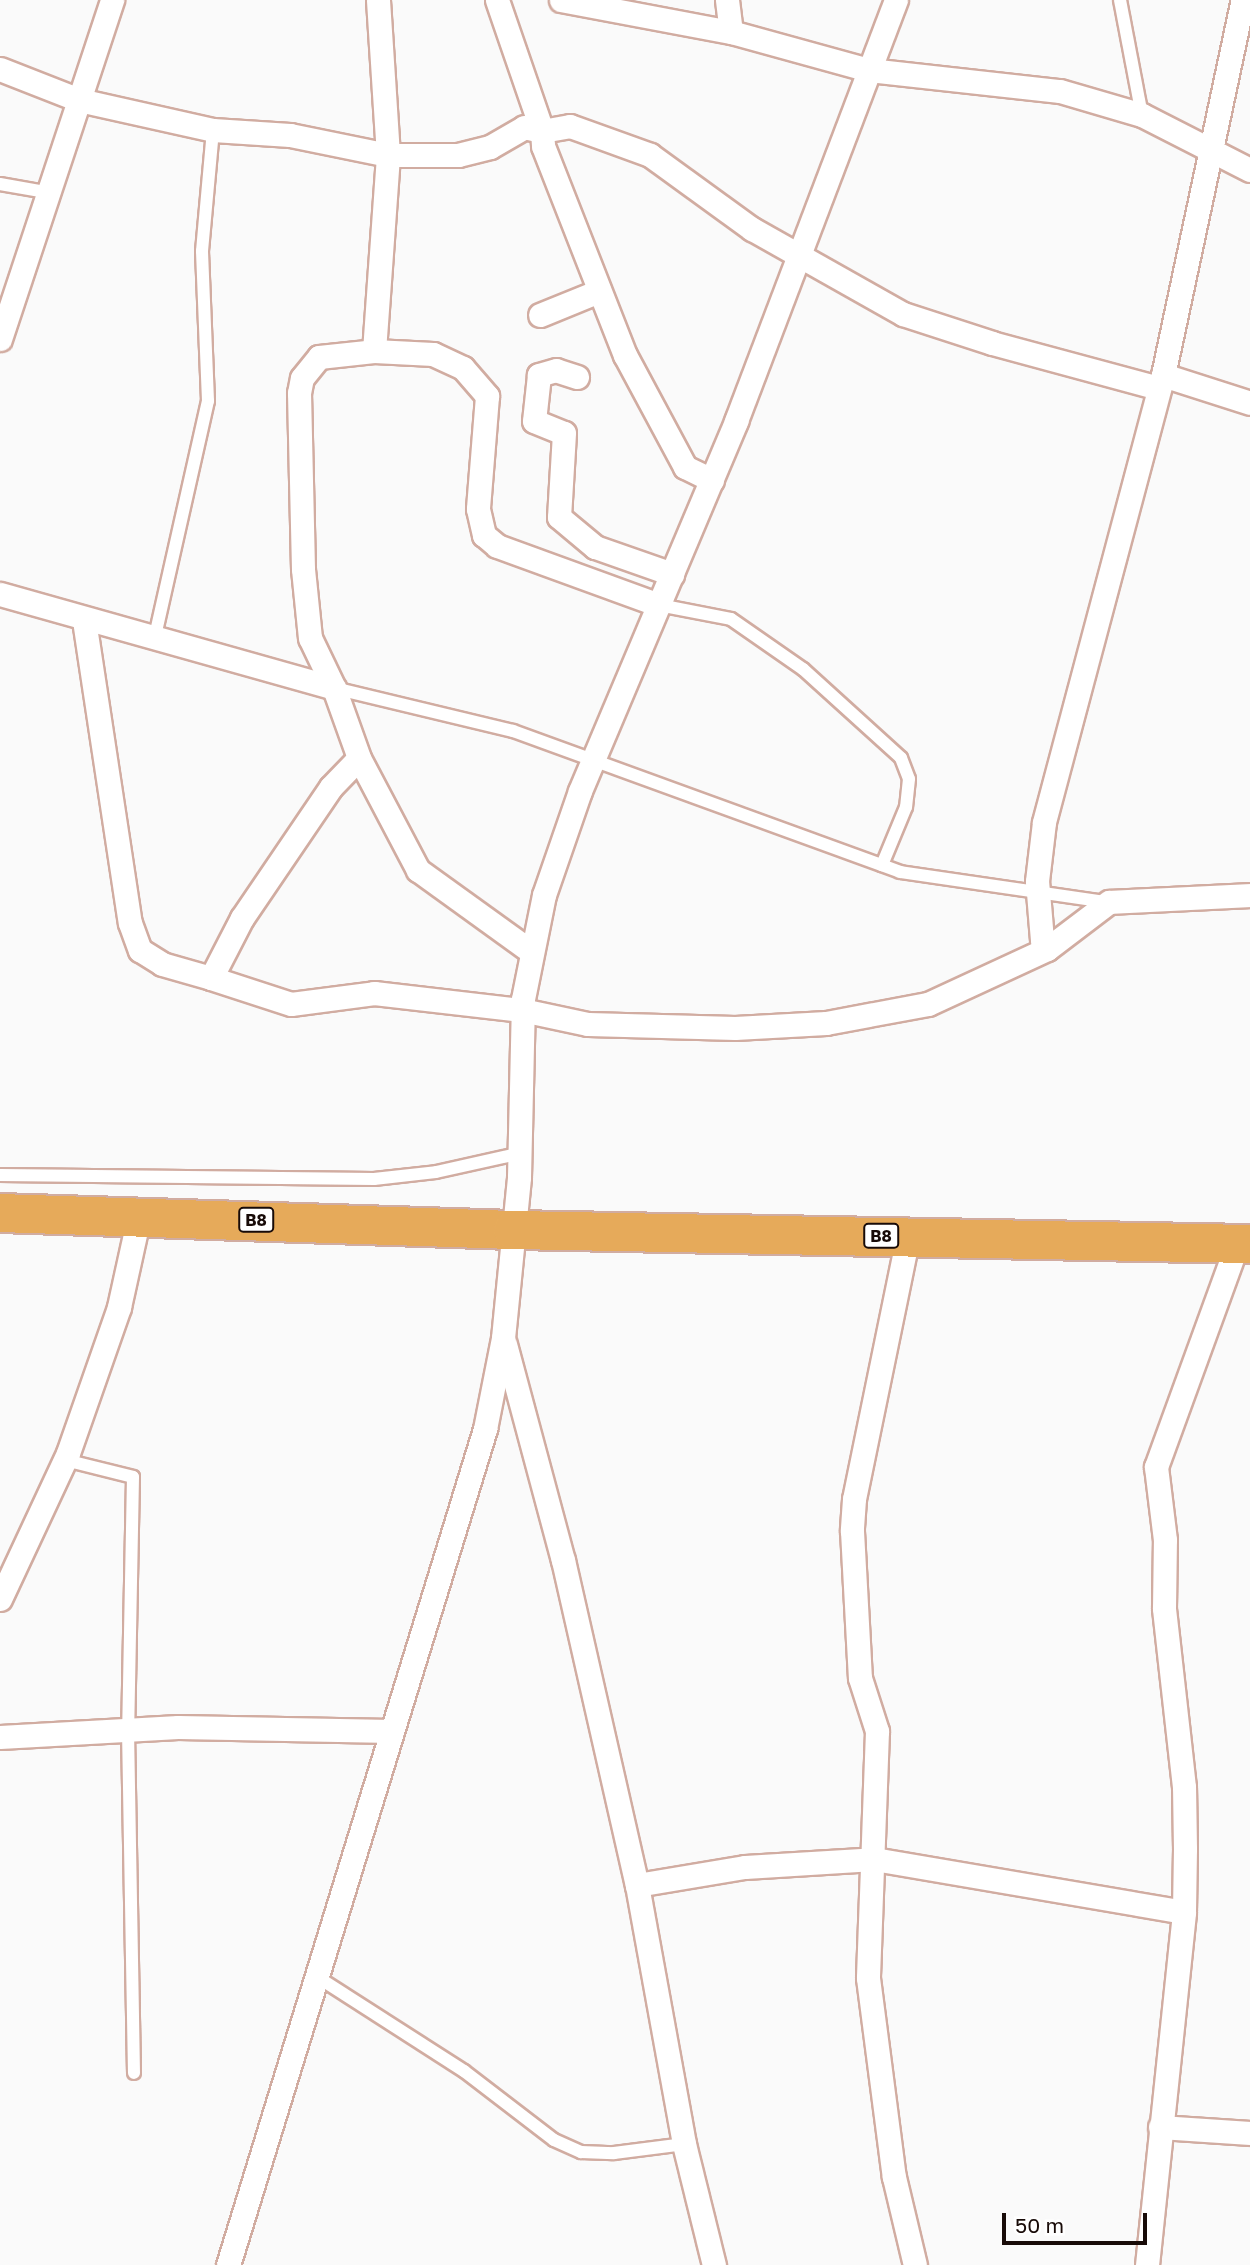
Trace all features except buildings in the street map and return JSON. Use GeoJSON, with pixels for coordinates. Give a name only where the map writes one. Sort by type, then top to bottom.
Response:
{"type":"FeatureCollection","features":[{"type":"Feature","properties":{"kind":"highway","name":"B8"},"geometry":{"type":"LineString","coordinates":[[0,1213],[513,1230],[1243,1244]]}},
{"type":"Feature","properties":{"kind":"street"},"geometry":{"type":"LineString","coordinates":[[0,339],[46,192],[112,0]]}},
{"type":"Feature","properties":{"kind":"street"},"geometry":{"type":"LineString","coordinates":[[374,351],[388,155],[378,0]]}},
{"type":"Feature","properties":{"kind":"street"},"geometry":{"type":"LineString","coordinates":[[497,0],[542,131],[543,146],[600,291],[655,418],[685,467],[712,480]]}},
{"type":"Feature","properties":{"kind":"street"},"geometry":{"type":"LineString","coordinates":[[561,0],[731,32],[869,70],[1060,91],[1142,115],[1212,154],[1250,170]]}},
{"type":"Feature","properties":{"kind":"street"},"geometry":{"type":"LineString","coordinates":[[727,0],[731,32]]}},
{"type":"Feature","properties":{"kind":"street"},"geometry":{"type":"LineString","coordinates":[[228,2265],[392,1731],[457,1530],[485,1429],[503,1338],[521,1153],[522,1010],[529,950],[544,895],[593,761],[712,480],[800,258],[896,0]]}},
{"type":"Feature","properties":{"kind":"street"},"geometry":{"type":"LineString","coordinates":[[1047,949],[1037,892],[1044,822],[1161,382],[1243,0]]}},
{"type":"Feature","properties":{"kind":"street"},"geometry":{"type":"LineString","coordinates":[[0,69],[79,100],[214,130],[290,135],[388,155],[458,155],[493,146],[524,127],[542,131],[570,126],[650,155],[800,258],[903,314],[992,343],[1250,403]]}},
{"type":"Feature","properties":{"kind":"street"},"geometry":{"type":"LineString","coordinates":[[540,315],[600,291]]}},
{"type":"Feature","properties":{"kind":"street"},"geometry":{"type":"LineString","coordinates":[[529,950],[418,870],[359,758],[334,688],[310,638],[306,605],[299,393],[309,366],[319,357],[374,351],[448,359],[463,368],[487,396],[478,509],[484,535],[497,546],[659,605]]}},
{"type":"Feature","properties":{"kind":"street"},"geometry":{"type":"LineString","coordinates":[[577,377],[556,370],[539,375],[534,421],[564,433],[559,517],[595,547],[672,574]]}},
{"type":"Feature","properties":{"kind":"street"},"geometry":{"type":"LineString","coordinates":[[0,594],[84,620],[155,636],[334,688]]}},
{"type":"Feature","properties":{"kind":"street"},"geometry":{"type":"LineString","coordinates":[[84,620],[136,941],[146,956],[162,964],[291,1004],[374,993],[522,1010],[588,1024],[661,1028],[825,1023],[928,1004],[1047,949],[1109,902],[1250,895]]}},
{"type":"Feature","properties":{"kind":"street"},"geometry":{"type":"LineString","coordinates":[[211,978],[242,918],[331,787],[359,758]]}},
{"type":"Feature","properties":{"kind":"street"},"geometry":{"type":"LineString","coordinates":[[0,1599],[65,1460],[119,1307],[139,1216]]}},
{"type":"Feature","properties":{"kind":"street"},"geometry":{"type":"LineString","coordinates":[[908,1236],[852,1521],[860,1678],[877,1731],[868,1978],[894,2177],[915,2265]]}},
{"type":"Feature","properties":{"kind":"street"},"geometry":{"type":"LineString","coordinates":[[1147,2265],[1184,1912],[1184,1787],[1164,1608],[1166,1540],[1156,1467],[1243,1244]]}},
{"type":"Feature","properties":{"kind":"street"},"geometry":{"type":"LineString","coordinates":[[503,1338],[563,1560],[637,1885],[684,2144],[714,2265]]}},
{"type":"Feature","properties":{"kind":"street"},"geometry":{"type":"LineString","coordinates":[[0,1737],[128,1730],[392,1731]]}},
{"type":"Feature","properties":{"kind":"street"},"geometry":{"type":"LineString","coordinates":[[637,1885],[745,1867],[874,1859],[1184,1912]]}},
{"type":"Feature","properties":{"kind":"street"},"geometry":{"type":"LineString","coordinates":[[1160,2127],[1250,2133]]}},
{"type":"Feature","properties":{"kind":"lane"},"geometry":{"type":"LineString","coordinates":[[1120,0],[1142,115]]}},
{"type":"Feature","properties":{"kind":"lane"},"geometry":{"type":"LineString","coordinates":[[155,636],[208,401],[202,251],[214,130]]}},
{"type":"Feature","properties":{"kind":"lane"},"geometry":{"type":"LineString","coordinates":[[0,184],[46,192]]}},
{"type":"Feature","properties":{"kind":"lane"},"geometry":{"type":"LineString","coordinates":[[659,605],[731,619],[803,669],[901,758],[909,779],[906,807],[882,865]]}},
{"type":"Feature","properties":{"kind":"lane"},"geometry":{"type":"LineString","coordinates":[[334,688],[513,732],[900,872],[1109,902]]}},
{"type":"Feature","properties":{"kind":"lane"},"geometry":{"type":"LineString","coordinates":[[0,1175],[374,1178],[436,1172],[521,1153]]}},
{"type":"Feature","properties":{"kind":"lane"},"geometry":{"type":"LineString","coordinates":[[65,1460],[133,1478],[128,1730],[134,2073]]}},
{"type":"Feature","properties":{"kind":"lane"},"geometry":{"type":"LineString","coordinates":[[318,1978],[464,2071],[554,2140],[581,2152],[614,2153],[684,2144]]}}]}
